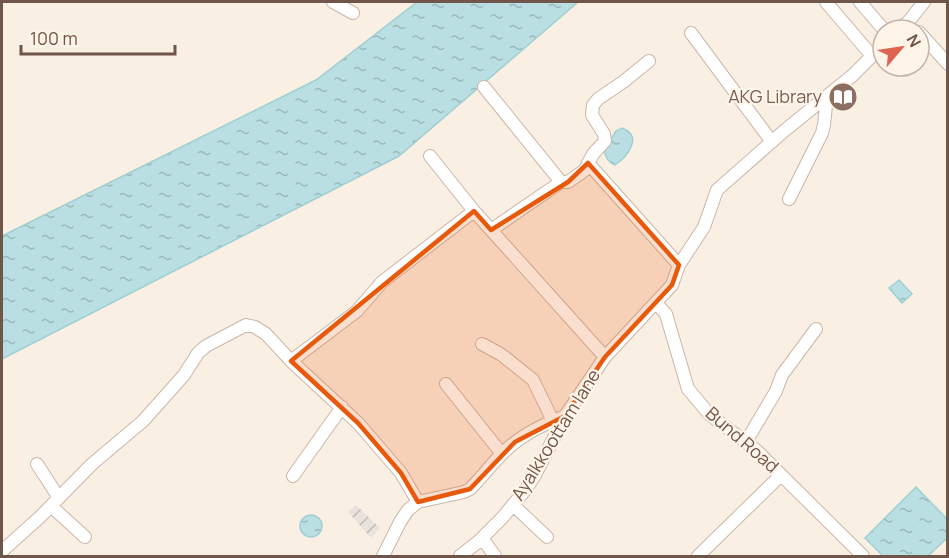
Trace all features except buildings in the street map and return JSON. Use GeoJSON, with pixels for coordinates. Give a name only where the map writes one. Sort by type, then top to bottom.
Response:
{"type":"FeatureCollection","features":[{"type":"Feature","properties":{"kind":"street"},"geometry":{"type":"LineString","coordinates":[[333,2],[353,13]]}},
{"type":"Feature","properties":{"kind":"street"},"geometry":{"type":"LineString","coordinates":[[826,2],[871,55]]}},
{"type":"Feature","properties":{"kind":"street"},"geometry":{"type":"LineString","coordinates":[[860,2],[874,18]]}},
{"type":"Feature","properties":{"kind":"street"},"geometry":{"type":"LineString","coordinates":[[918,18],[924,2]]}},
{"type":"Feature","properties":{"kind":"street"},"geometry":{"type":"LineString","coordinates":[[691,33],[772,142]]}},
{"type":"Feature","properties":{"kind":"street"},"geometry":{"type":"LineString","coordinates":[[931,45],[948,64]]}},
{"type":"Feature","properties":{"kind":"street","name":"Ayalkkoottam lane"},"geometry":{"type":"LineString","coordinates":[[460,556],[482,538],[526,489],[566,416],[605,357],[672,285],[679,266],[704,227],[717,190],[853,75],[871,57]]}},
{"type":"Feature","properties":{"kind":"street"},"geometry":{"type":"LineString","coordinates":[[491,230],[561,182],[568,182],[585,170],[593,154],[605,141],[604,134],[592,115],[593,105],[650,62]]}},
{"type":"Feature","properties":{"kind":"street"},"geometry":{"type":"LineString","coordinates":[[484,87],[561,182]]}},
{"type":"Feature","properties":{"kind":"street"},"geometry":{"type":"LineString","coordinates":[[789,199],[822,133],[827,96]]}},
{"type":"Feature","properties":{"kind":"street"},"geometry":{"type":"LineString","coordinates":[[430,156],[474,211],[605,357]]}},
{"type":"Feature","properties":{"kind":"street"},"geometry":{"type":"LineString","coordinates":[[588,163],[679,266]]}},
{"type":"Feature","properties":{"kind":"street"},"geometry":{"type":"LineString","coordinates":[[291,361],[357,310],[382,282],[474,211]]}},
{"type":"Feature","properties":{"kind":"street","name":"Bund Road"},"geometry":{"type":"LineString","coordinates":[[656,303],[666,314],[688,389],[710,415],[756,450],[863,556]]}},
{"type":"Feature","properties":{"kind":"street"},"geometry":{"type":"LineString","coordinates":[[2,551],[92,464],[143,421],[184,375],[198,353],[206,346],[246,325],[255,327],[266,334],[291,361],[358,423],[400,473],[418,502]]}},
{"type":"Feature","properties":{"kind":"street"},"geometry":{"type":"LineString","coordinates":[[745,441],[776,391],[782,375],[816,329]]}},
{"type":"Feature","properties":{"kind":"street"},"geometry":{"type":"LineString","coordinates":[[482,344],[502,355],[533,380],[553,421]]}},
{"type":"Feature","properties":{"kind":"street"},"geometry":{"type":"LineString","coordinates":[[446,384],[502,454]]}},
{"type":"Feature","properties":{"kind":"street"},"geometry":{"type":"LineString","coordinates":[[293,477],[342,407]]}},
{"type":"Feature","properties":{"kind":"street"},"geometry":{"type":"LineString","coordinates":[[383,556],[400,522],[408,510],[418,502],[470,489],[515,442],[538,428],[566,416]]}},
{"type":"Feature","properties":{"kind":"street"},"geometry":{"type":"LineString","coordinates":[[37,464],[55,502],[85,537]]}},
{"type":"Feature","properties":{"kind":"street"},"geometry":{"type":"LineString","coordinates":[[699,556],[781,475]]}},
{"type":"Feature","properties":{"kind":"street"},"geometry":{"type":"LineString","coordinates":[[513,505],[547,537]]}},
{"type":"Feature","properties":{"kind":"street"},"geometry":{"type":"LineString","coordinates":[[482,538],[495,556]]}},
{"type":"Feature","properties":{"kind":"highlighted area"},"geometry":{"type":"Polygon","coordinates":[[[588,163],[679,265],[672,285],[605,357],[565,416],[515,442],[470,489],[418,502],[401,473],[358,423],[291,361],[474,211],[491,230],[568,182],[588,163]]]}},
{"type":"Feature","properties":{"kind":"shaded area"},"geometry":{"type":"Polygon","coordinates":[[[356,505],[380,528],[371,538],[348,512],[356,505]]]}},
{"type":"Feature","properties":{"kind":"water"},"geometry":{"type":"Polygon","coordinates":[[[417,2],[578,2],[399,156],[2,359],[2,236],[316,80],[417,2]]]}},
{"type":"Feature","properties":{"kind":"water"},"geometry":{"type":"Polygon","coordinates":[[[622,128],[629,132],[633,141],[628,152],[615,165],[608,159],[604,150],[616,131],[622,128]]]}},
{"type":"Feature","properties":{"kind":"water"},"geometry":{"type":"Polygon","coordinates":[[[899,280],[912,294],[902,303],[889,288],[899,280]]]}},
{"type":"Feature","properties":{"kind":"water"},"geometry":{"type":"Polygon","coordinates":[[[916,487],[947,519],[947,538],[928,556],[883,556],[865,538],[916,487]]]}},
{"type":"Feature","properties":{"kind":"water"},"geometry":{"type":"Polygon","coordinates":[[[311,515],[319,518],[322,526],[319,534],[311,537],[303,534],[300,526],[303,518],[311,515]]]}},
{"type":"Feature","properties":{"kind":"place","name":"AKG Library"},"geometry":{"type":"Point","coordinates":[843,97]}}]}
